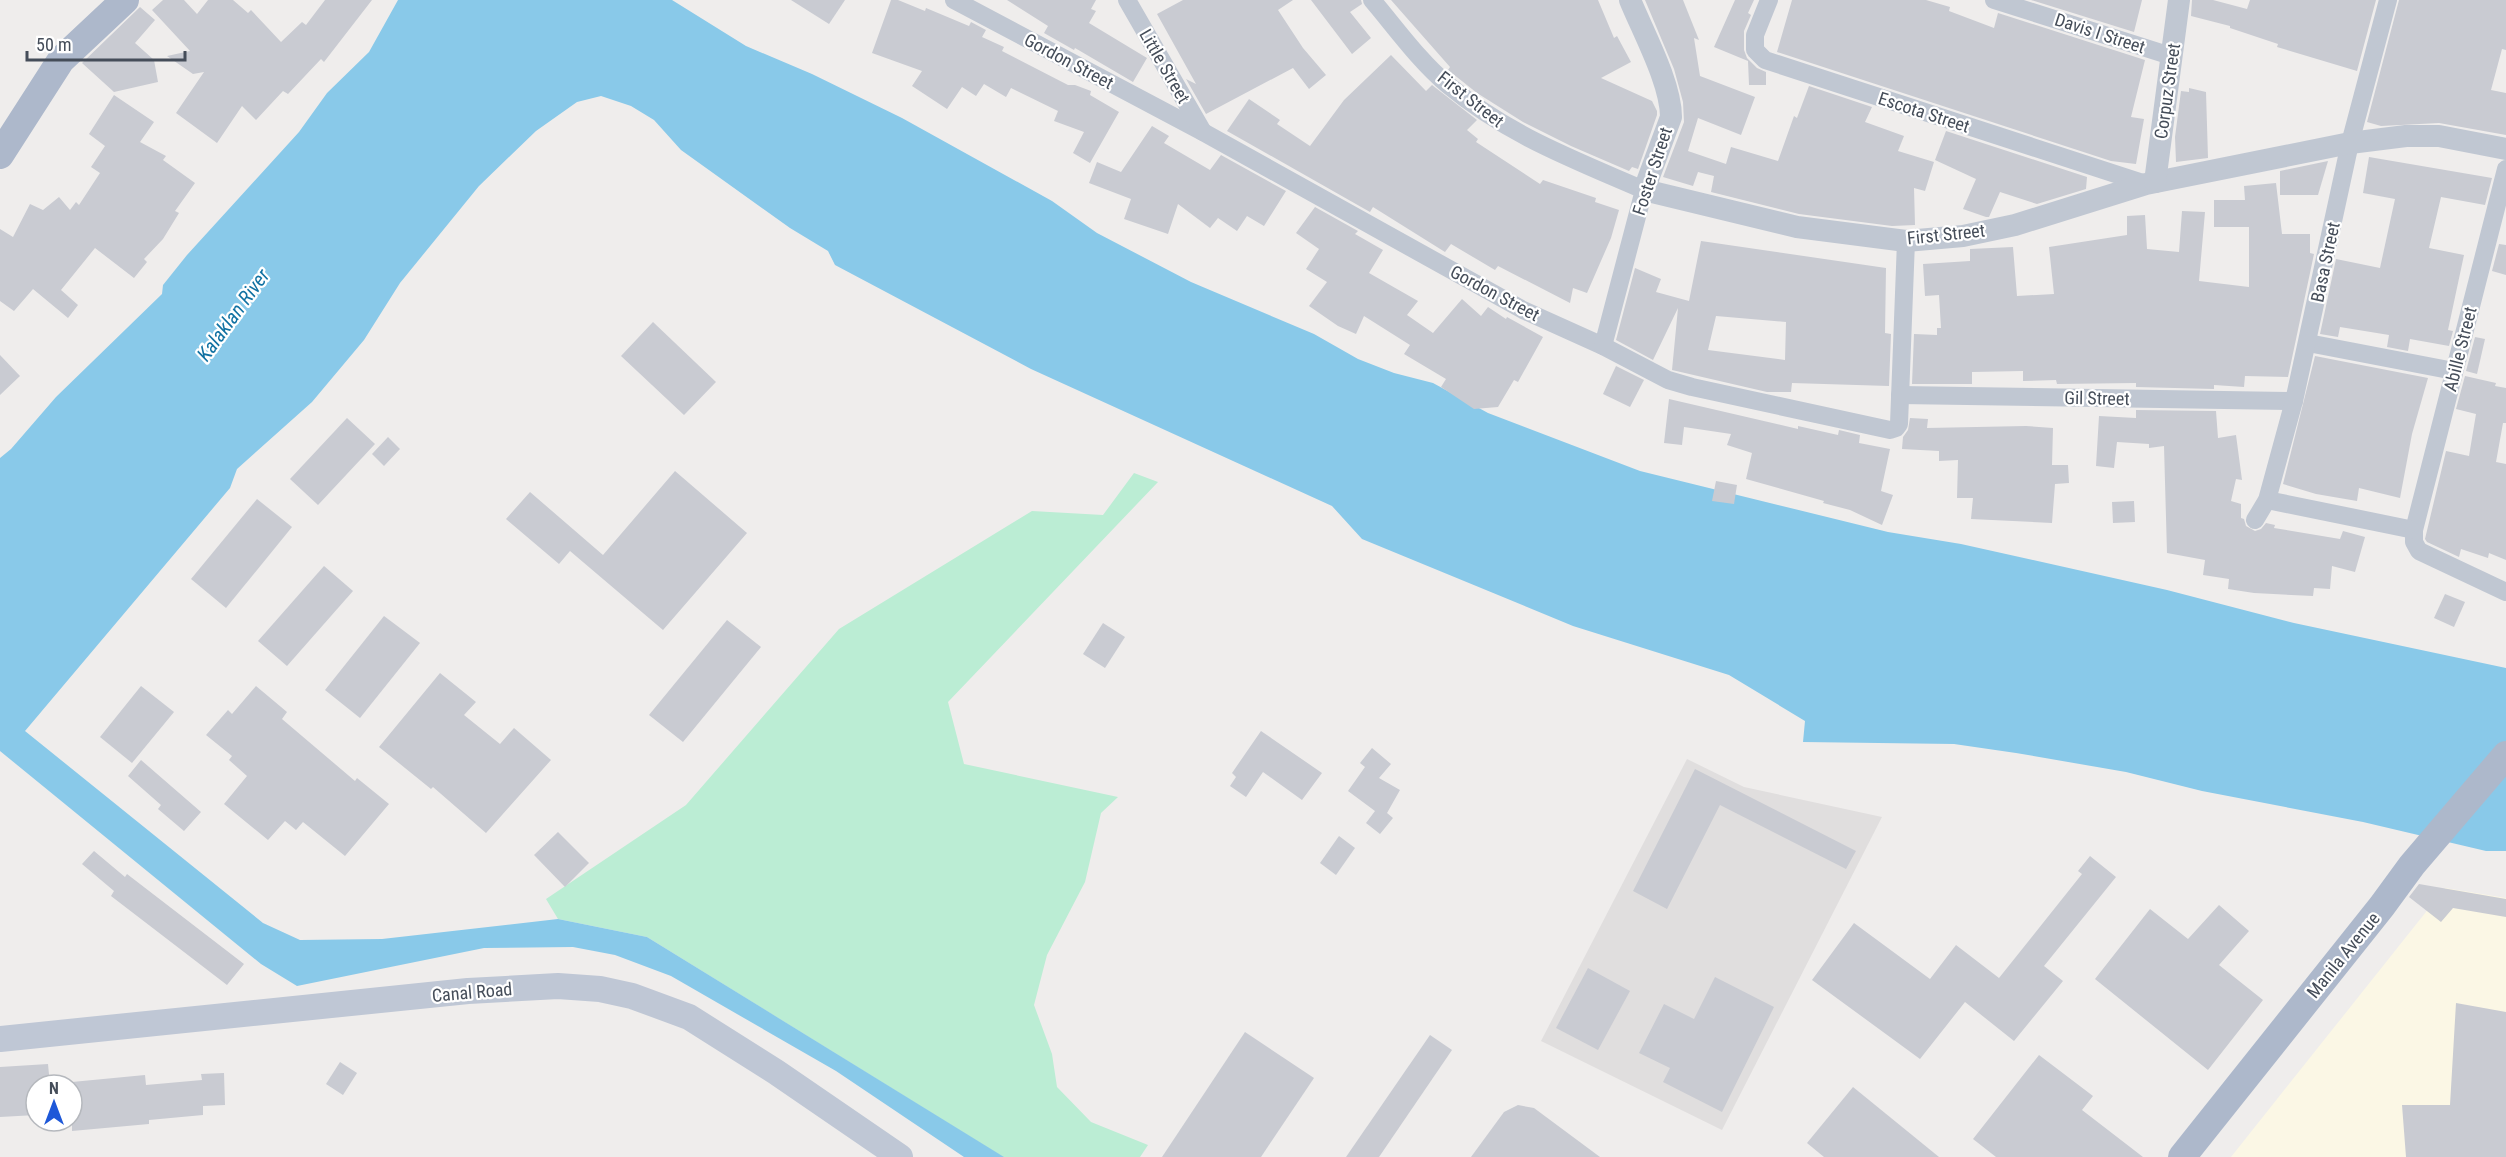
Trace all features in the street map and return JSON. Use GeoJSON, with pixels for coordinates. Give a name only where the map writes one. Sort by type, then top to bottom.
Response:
{"type":"FeatureCollection","features":[{"type":"Feature","properties":{"kind":"main road"},"geometry":{"type":"LineString","coordinates":[[0,155],[61,60],[125,0]]}},
{"type":"Feature","properties":{"kind":"main road","name":"Manila Avenue"},"geometry":{"type":"LineString","coordinates":[[2181,1157],[2382,906],[2412,865],[2506,755]]}},
{"type":"Feature","properties":{"kind":"main road","name":"Canal Road"},"geometry":{"type":"LineString","coordinates":[[0,1039],[468,992],[558,986],[600,989],[632,996],[689,1017],[776,1072],[900,1157]]}},
{"type":"Feature","properties":{"kind":"street","name":"Gordon Street"},"geometry":{"type":"LineString","coordinates":[[954,0],[1203,132],[1523,310],[1603,346],[1668,380],[1890,430],[1896,428],[1899,424],[1906,241]]}},
{"type":"Feature","properties":{"kind":"street","name":"Little Street"},"geometry":{"type":"LineString","coordinates":[[1127,0],[1203,132]]}},
{"type":"Feature","properties":{"kind":"street","name":"First Street"},"geometry":{"type":"LineString","coordinates":[[1372,0],[1446,84],[1501,125],[1547,148],[1644,190],[1797,227],[1906,241],[1963,236],[2015,225],[2150,183],[2350,143],[2406,136],[2439,136],[2506,149]]}},
{"type":"Feature","properties":{"kind":"street","name":"Foster Street"},"geometry":{"type":"LineString","coordinates":[[1603,346],[1644,190],[1671,117],[1667,91],[1630,0]]}},
{"type":"Feature","properties":{"kind":"street","name":"Escota Street"},"geometry":{"type":"LineString","coordinates":[[1769,0],[1755,35],[1755,50],[1765,60],[2150,183]]}},
{"type":"Feature","properties":{"kind":"street","name":"Davis I Street"},"geometry":{"type":"LineString","coordinates":[[1994,0],[2171,56]]}},
{"type":"Feature","properties":{"kind":"street","name":"Corpuz Street"},"geometry":{"type":"LineString","coordinates":[[2150,183],[2179,0]]}},
{"type":"Feature","properties":{"kind":"street","name":"Basa Street"},"geometry":{"type":"LineString","coordinates":[[2254,520],[2267,500],[2294,401],[2350,143],[2388,0]]}},
{"type":"Feature","properties":{"kind":"street","name":"Abille Street"},"geometry":{"type":"LineString","coordinates":[[2414,530],[2506,169]]}},
{"type":"Feature","properties":{"kind":"street"},"geometry":{"type":"LineString","coordinates":[[2308,343],[2454,371]]}},
{"type":"Feature","properties":{"kind":"street","name":"Gil Street"},"geometry":{"type":"LineString","coordinates":[[1900,395],[2294,401]]}},
{"type":"Feature","properties":{"kind":"street"},"geometry":{"type":"LineString","coordinates":[[2267,500],[2414,530],[2414,542],[2419,551],[2506,592]]}},
{"type":"Feature","properties":{"kind":"shaded area"},"geometry":{"type":"Polygon","coordinates":[[[1687,759],[1744,787],[1882,817],[1722,1130],[1541,1041],[1687,759]]]}},
{"type":"Feature","properties":{"kind":"shaded area"},"geometry":{"type":"Polygon","coordinates":[[[2445,888],[2506,898],[2506,1157],[2231,1157],[2445,888]]]}},
{"type":"Feature","properties":{"kind":"green space"},"geometry":{"type":"Polygon","coordinates":[[[1134,473],[1158,482],[948,702],[964,764],[1118,797],[1101,813],[1085,882],[1047,955],[1034,1005],[1052,1054],[1057,1087],[1091,1122],[1148,1145],[1140,1157],[1003,1157],[647,937],[558,919],[546,899],[686,805],[839,629],[1032,511],[1103,515],[1134,473]]]}},
{"type":"Feature","properties":{"kind":"water","name":"Kalaklan River"},"geometry":{"type":"Polygon","coordinates":[[[398,0],[672,0],[746,46],[812,74],[902,118],[1052,201],[1097,233],[1191,282],[1314,334],[1358,359],[1394,373],[1433,383],[1488,413],[1640,471],[1888,532],[1961,544],[2167,590],[2294,623],[2506,668],[2506,851],[2486,851],[2363,822],[2202,791],[2126,772],[2016,753],[1954,744],[1803,742],[1805,721],[1729,675],[1573,626],[1362,539],[1332,506],[1031,369],[835,265],[828,251],[790,228],[681,150],[654,120],[631,106],[601,96],[577,102],[536,131],[479,186],[400,283],[364,340],[312,402],[237,469],[230,488],[25,731],[263,923],[300,940],[382,939],[558,919],[647,937],[1004,1157],[964,1157],[836,1071],[671,976],[615,955],[573,947],[484,948],[297,986],[261,964],[0,751],[0,458],[11,449],[56,397],[162,294],[163,285],[187,255],[299,132],[327,93],[369,52],[398,0]]]}},
{"type":"Feature","properties":{"kind":"building"},"geometry":{"type":"Polygon","coordinates":[[[163,0],[184,0],[197,14],[208,0],[233,0],[248,13],[251,10],[281,42],[302,22],[306,25],[325,0],[372,0],[324,62],[321,59],[288,94],[283,91],[256,120],[242,106],[217,143],[176,113],[204,72],[193,74],[167,56],[190,51],[152,10],[163,0]]]}},
{"type":"Feature","properties":{"kind":"building"},"geometry":{"type":"Polygon","coordinates":[[[791,0],[845,0],[829,24],[791,0]]]}},
{"type":"Feature","properties":{"kind":"building"},"geometry":{"type":"Polygon","coordinates":[[[891,0],[898,0],[925,11],[926,8],[969,26],[971,22],[986,30],[982,37],[1004,47],[1002,51],[1068,85],[1091,91],[1090,95],[1119,112],[1090,163],[1073,153],[1084,132],[1054,121],[1058,111],[1011,88],[1006,97],[984,84],[976,96],[962,87],[947,109],[912,86],[922,71],[872,53],[891,0]]]}},
{"type":"Feature","properties":{"kind":"building"},"geometry":{"type":"Polygon","coordinates":[[[1007,0],[1096,0],[1091,9],[1096,11],[1089,23],[1147,58],[1133,82],[1075,48],[1074,50],[1044,33],[1048,26],[1007,0]]]}},
{"type":"Feature","properties":{"kind":"building"},"geometry":{"type":"Polygon","coordinates":[[[1183,0],[1293,0],[1278,10],[1303,48],[1326,75],[1309,89],[1293,68],[1206,114],[1186,79],[1196,84],[1157,14],[1183,0]]]}},
{"type":"Feature","properties":{"kind":"building"},"geometry":{"type":"Polygon","coordinates":[[[1311,0],[1361,0],[1362,4],[1350,12],[1371,38],[1352,54],[1311,0]]]}},
{"type":"Feature","properties":{"kind":"building"},"geometry":{"type":"Polygon","coordinates":[[[1391,0],[1598,0],[1614,38],[1617,36],[1631,62],[1601,78],[1652,101],[1657,111],[1638,169],[1632,167],[1629,171],[1571,146],[1523,122],[1477,93],[1448,70],[1450,67],[1391,0]]]}},
{"type":"Feature","properties":{"kind":"building"},"geometry":{"type":"Polygon","coordinates":[[[1645,0],[1683,0],[1699,40],[1694,38],[1700,76],[1755,97],[1741,135],[1698,118],[1688,151],[1726,164],[1731,147],[1778,161],[1794,116],[1797,118],[1809,86],[1872,107],[1865,122],[1904,136],[1898,151],[1934,162],[1925,191],[1914,188],[1915,225],[1892,226],[1799,214],[1711,192],[1714,176],[1698,172],[1693,186],[1663,177],[1684,122],[1683,102],[1674,69],[1645,0]]]}},
{"type":"Feature","properties":{"kind":"building"},"geometry":{"type":"Polygon","coordinates":[[[1735,0],[1754,0],[1744,31],[1744,50],[1747,58],[1757,68],[1766,72],[1766,85],[1749,85],[1748,61],[1714,47],[1735,0]]]}},
{"type":"Feature","properties":{"kind":"building"},"geometry":{"type":"Polygon","coordinates":[[[1792,0],[1926,0],[1950,7],[1949,11],[1994,28],[1998,13],[2145,60],[2131,117],[2144,119],[2136,164],[2111,161],[1777,52],[1792,0]]]}},
{"type":"Feature","properties":{"kind":"building"},"geometry":{"type":"Polygon","coordinates":[[[2031,0],[2142,0],[2134,32],[2031,0]]]}},
{"type":"Feature","properties":{"kind":"building"},"geometry":{"type":"Polygon","coordinates":[[[2192,0],[2213,0],[2247,9],[2250,0],[2376,0],[2357,71],[2277,47],[2278,44],[2230,28],[2230,26],[2191,16],[2192,0]]]}},
{"type":"Feature","properties":{"kind":"building"},"geometry":{"type":"Polygon","coordinates":[[[2399,0],[2506,0],[2506,50],[2502,49],[2491,90],[2506,93],[2506,135],[2439,123],[2381,126],[2367,122],[2399,0]]]}},
{"type":"Feature","properties":{"kind":"building"},"geometry":{"type":"Polygon","coordinates":[[[140,7],[155,20],[135,43],[154,60],[158,82],[114,92],[82,63],[140,7]]]}},
{"type":"Feature","properties":{"kind":"building"},"geometry":{"type":"Polygon","coordinates":[[[1391,55],[1426,91],[1432,85],[1477,120],[1467,130],[1478,139],[1476,142],[1540,184],[1543,180],[1596,198],[1595,202],[1619,210],[1611,238],[1587,293],[1573,288],[1570,303],[1498,266],[1495,270],[1451,244],[1445,252],[1373,207],[1370,212],[1227,131],[1249,99],[1280,120],[1277,124],[1310,146],[1344,100],[1391,55]]]}},
{"type":"Feature","properties":{"kind":"building"},"geometry":{"type":"Polygon","coordinates":[[[2189,88],[2206,92],[2208,158],[2176,162],[2175,137],[2181,91],[2189,92],[2189,88]]]}},
{"type":"Feature","properties":{"kind":"building"},"geometry":{"type":"Polygon","coordinates":[[[114,95],[154,122],[140,142],[166,156],[163,160],[195,183],[175,211],[179,213],[163,239],[144,259],[147,262],[134,278],[95,248],[61,290],[78,305],[68,318],[33,289],[14,311],[0,301],[0,229],[13,237],[30,204],[43,210],[59,197],[70,210],[76,202],[79,205],[100,173],[91,167],[105,146],[89,134],[114,95]]]}},
{"type":"Feature","properties":{"kind":"building"},"geometry":{"type":"Polygon","coordinates":[[[1152,126],[1169,136],[1164,143],[1210,170],[1221,155],[1286,191],[1264,226],[1247,216],[1237,231],[1218,218],[1210,228],[1178,204],[1168,234],[1124,219],[1131,199],[1089,183],[1097,162],[1121,172],[1152,126]]]}},
{"type":"Feature","properties":{"kind":"building"},"geometry":{"type":"Polygon","coordinates":[[[1946,131],[2087,177],[2086,189],[2037,204],[2000,192],[1989,217],[1963,209],[1976,179],[1935,160],[1946,131]]]}},
{"type":"Feature","properties":{"kind":"building"},"geometry":{"type":"Polygon","coordinates":[[[2369,157],[2492,178],[2485,205],[2441,197],[2429,248],[2464,255],[2448,330],[2453,331],[2449,346],[2410,339],[2408,351],[2387,347],[2389,335],[2340,327],[2338,337],[2320,334],[2336,259],[2380,268],[2395,199],[2363,193],[2369,157]]]}},
{"type":"Feature","properties":{"kind":"building"},"geometry":{"type":"Polygon","coordinates":[[[2328,161],[2318,195],[2280,195],[2280,171],[2328,161]]]}},
{"type":"Feature","properties":{"kind":"building"},"geometry":{"type":"Polygon","coordinates":[[[2276,183],[2282,234],[2310,234],[2310,253],[2314,254],[2288,377],[2245,376],[2244,387],[2214,385],[2214,389],[2136,387],[2136,383],[2057,384],[2056,380],[2023,381],[2023,371],[1972,372],[1972,384],[1912,384],[1914,334],[1937,335],[1937,328],[1941,328],[1939,295],[1925,296],[1923,264],[1970,261],[1970,249],[2013,247],[2017,296],[2054,294],[2049,247],[2127,235],[2127,216],[2145,215],[2147,249],[2179,252],[2182,211],[2205,212],[2199,281],[2249,287],[2249,227],[2214,227],[2214,200],[2245,200],[2244,186],[2276,183]]]}},
{"type":"Feature","properties":{"kind":"building"},"geometry":{"type":"Polygon","coordinates":[[[1315,207],[1358,231],[1355,234],[1383,250],[1369,273],[1418,301],[1407,315],[1433,333],[1462,299],[1481,316],[1488,307],[1506,319],[1507,317],[1543,337],[1518,382],[1514,380],[1498,407],[1474,409],[1441,387],[1446,379],[1404,354],[1410,345],[1364,316],[1356,334],[1338,326],[1309,306],[1327,282],[1306,269],[1319,249],[1296,233],[1315,207]]]}},
{"type":"Feature","properties":{"kind":"building"},"geometry":{"type":"Polygon","coordinates":[[[1701,241],[1886,268],[1885,333],[1891,334],[1889,386],[1792,383],[1791,392],[1767,392],[1672,370],[1678,308],[1653,360],[1616,340],[1635,268],[1661,279],[1656,292],[1689,301],[1701,241]],[[1716,316],[1708,350],[1785,360],[1786,322],[1716,316]]]}},
{"type":"Feature","properties":{"kind":"building"},"geometry":{"type":"Polygon","coordinates":[[[2499,244],[2506,245],[2506,275],[2492,271],[2499,244]]]}},
{"type":"Feature","properties":{"kind":"building"},"geometry":{"type":"Polygon","coordinates":[[[653,322],[716,382],[684,415],[621,356],[653,322]]]}},
{"type":"Feature","properties":{"kind":"building"},"geometry":{"type":"Polygon","coordinates":[[[2475,337],[2485,339],[2477,374],[2466,371],[2475,337]]]}},
{"type":"Feature","properties":{"kind":"building"},"geometry":{"type":"Polygon","coordinates":[[[0,355],[20,376],[0,395],[0,355]]]}},
{"type":"Feature","properties":{"kind":"building"},"geometry":{"type":"Polygon","coordinates":[[[2315,356],[2428,378],[2412,434],[2400,498],[2359,488],[2357,501],[2316,494],[2283,484],[2315,356]]]}},
{"type":"Feature","properties":{"kind":"building"},"geometry":{"type":"Polygon","coordinates":[[[1616,366],[1644,380],[1630,407],[1603,394],[1616,366]]]}},
{"type":"Feature","properties":{"kind":"building"},"geometry":{"type":"Polygon","coordinates":[[[2465,376],[2496,383],[2495,386],[2506,388],[2506,423],[2503,423],[2496,462],[2506,464],[2506,560],[2489,553],[2488,558],[2461,549],[2459,557],[2425,539],[2446,451],[2469,456],[2476,414],[2456,409],[2465,376]]]}},
{"type":"Feature","properties":{"kind":"building"},"geometry":{"type":"Polygon","coordinates":[[[1669,399],[1798,429],[1798,426],[1838,435],[1839,430],[1860,435],[1859,443],[1890,449],[1881,491],[1893,495],[1882,525],[1850,510],[1823,503],[1824,501],[1746,479],[1752,453],[1727,445],[1731,434],[1684,427],[1682,445],[1664,443],[1669,399]]]}},
{"type":"Feature","properties":{"kind":"building"},"geometry":{"type":"Polygon","coordinates":[[[2136,410],[2216,411],[2218,438],[2236,435],[2242,480],[2236,479],[2231,501],[2241,504],[2241,518],[2244,519],[2246,526],[2255,531],[2261,529],[2266,523],[2275,525],[2274,528],[2340,539],[2343,531],[2365,537],[2355,572],[2332,566],[2330,589],[2314,588],[2313,596],[2254,593],[2228,589],[2229,579],[2203,575],[2205,560],[2167,553],[2164,446],[2149,448],[2149,444],[2117,442],[2114,468],[2096,466],[2099,416],[2136,418],[2136,410]]]}},
{"type":"Feature","properties":{"kind":"building"},"geometry":{"type":"Polygon","coordinates":[[[347,418],[375,444],[318,505],[290,479],[347,418]]]}},
{"type":"Feature","properties":{"kind":"building"},"geometry":{"type":"Polygon","coordinates":[[[1910,418],[1928,419],[1927,428],[2026,426],[2053,428],[2052,465],[2068,465],[2069,483],[2055,484],[2052,523],[1971,519],[1973,498],[1957,498],[1958,460],[1939,461],[1939,451],[1902,449],[1903,437],[1908,430],[1910,418]]]}},
{"type":"Feature","properties":{"kind":"building"},"geometry":{"type":"Polygon","coordinates":[[[388,437],[400,449],[384,466],[372,454],[388,437]]]}},
{"type":"Feature","properties":{"kind":"building"},"geometry":{"type":"Polygon","coordinates":[[[675,471],[747,533],[663,630],[570,551],[559,564],[506,519],[530,492],[603,555],[675,471]]]}},
{"type":"Feature","properties":{"kind":"building"},"geometry":{"type":"Polygon","coordinates":[[[1716,481],[1737,485],[1734,504],[1712,501],[1716,481]]]}},
{"type":"Feature","properties":{"kind":"building"},"geometry":{"type":"Polygon","coordinates":[[[257,499],[292,527],[226,608],[191,579],[257,499]]]}},
{"type":"Feature","properties":{"kind":"building"},"geometry":{"type":"Polygon","coordinates":[[[2134,501],[2135,522],[2113,523],[2112,502],[2134,501]]]}},
{"type":"Feature","properties":{"kind":"building"},"geometry":{"type":"Polygon","coordinates":[[[324,566],[353,591],[287,666],[258,641],[324,566]]]}},
{"type":"Feature","properties":{"kind":"building"},"geometry":{"type":"Polygon","coordinates":[[[2445,594],[2465,602],[2454,627],[2434,618],[2445,594]]]}},
{"type":"Feature","properties":{"kind":"building"},"geometry":{"type":"Polygon","coordinates":[[[384,616],[420,643],[360,718],[325,690],[384,616]]]}},
{"type":"Feature","properties":{"kind":"building"},"geometry":{"type":"Polygon","coordinates":[[[727,620],[761,647],[683,742],[649,715],[727,620]]]}},
{"type":"Feature","properties":{"kind":"building"},"geometry":{"type":"Polygon","coordinates":[[[1103,623],[1125,637],[1105,668],[1083,654],[1103,623]]]}},
{"type":"Feature","properties":{"kind":"building"},"geometry":{"type":"Polygon","coordinates":[[[440,673],[476,702],[464,715],[500,744],[514,728],[551,760],[486,833],[433,787],[431,789],[379,747],[440,673]]]}},
{"type":"Feature","properties":{"kind":"building"},"geometry":{"type":"Polygon","coordinates":[[[141,686],[174,712],[132,763],[100,737],[141,686]]]}},
{"type":"Feature","properties":{"kind":"building"},"geometry":{"type":"Polygon","coordinates":[[[256,686],[287,712],[282,719],[355,781],[357,778],[389,804],[345,856],[303,822],[296,830],[285,821],[268,840],[224,804],[247,776],[229,760],[232,756],[206,735],[228,710],[232,714],[256,686]]]}},
{"type":"Feature","properties":{"kind":"building"},"geometry":{"type":"Polygon","coordinates":[[[1261,731],[1322,773],[1302,800],[1263,772],[1246,797],[1230,786],[1236,777],[1232,773],[1261,731]]]}},
{"type":"Feature","properties":{"kind":"building"},"geometry":{"type":"Polygon","coordinates":[[[1372,748],[1391,764],[1379,778],[1400,790],[1387,813],[1393,818],[1380,834],[1366,823],[1375,811],[1348,791],[1365,767],[1360,763],[1372,748]]]}},
{"type":"Feature","properties":{"kind":"building"},"geometry":{"type":"Polygon","coordinates":[[[141,760],[201,812],[184,831],[158,809],[161,805],[128,776],[141,760]]]}},
{"type":"Feature","properties":{"kind":"building"},"geometry":{"type":"Polygon","coordinates":[[[1695,769],[1856,851],[1846,869],[1720,805],[1667,909],[1633,891],[1695,769]]]}},
{"type":"Feature","properties":{"kind":"building"},"geometry":{"type":"Polygon","coordinates":[[[558,832],[589,863],[565,887],[534,855],[558,832]]]}},
{"type":"Feature","properties":{"kind":"building"},"geometry":{"type":"Polygon","coordinates":[[[1339,836],[1355,848],[1336,875],[1320,863],[1339,836]]]}},
{"type":"Feature","properties":{"kind":"building"},"geometry":{"type":"Polygon","coordinates":[[[94,851],[125,877],[127,874],[244,964],[227,985],[111,896],[114,891],[82,864],[94,851]]]}},
{"type":"Feature","properties":{"kind":"building"},"geometry":{"type":"Polygon","coordinates":[[[2090,856],[2116,877],[2044,966],[2063,981],[2014,1041],[1965,1002],[1920,1059],[1812,980],[1854,923],[1930,979],[1956,945],[1999,978],[2082,874],[2078,871],[2090,856]]]}},
{"type":"Feature","properties":{"kind":"building"},"geometry":{"type":"Polygon","coordinates":[[[2419,884],[2506,899],[2506,917],[2453,908],[2441,922],[2409,897],[2419,884]]]}},
{"type":"Feature","properties":{"kind":"building"},"geometry":{"type":"Polygon","coordinates":[[[2219,905],[2249,931],[2219,965],[2263,1000],[2208,1070],[2095,979],[2150,909],[2188,939],[2219,905]]]}},
{"type":"Feature","properties":{"kind":"building"},"geometry":{"type":"Polygon","coordinates":[[[1588,968],[1630,991],[1598,1050],[1556,1028],[1588,968]]]}},
{"type":"Feature","properties":{"kind":"building"},"geometry":{"type":"Polygon","coordinates":[[[1715,977],[1774,1007],[1722,1112],[1663,1082],[1670,1068],[1639,1053],[1664,1004],[1694,1019],[1715,977]]]}},
{"type":"Feature","properties":{"kind":"building"},"geometry":{"type":"Polygon","coordinates":[[[2456,1003],[2506,1012],[2506,1157],[2406,1157],[2402,1105],[2450,1105],[2456,1003]]]}},
{"type":"Feature","properties":{"kind":"building"},"geometry":{"type":"Polygon","coordinates":[[[1245,1032],[1314,1078],[1261,1157],[1162,1157],[1245,1032]]]}},
{"type":"Feature","properties":{"kind":"building"},"geometry":{"type":"Polygon","coordinates":[[[1430,1035],[1452,1050],[1379,1157],[1346,1157],[1430,1035]]]}},
{"type":"Feature","properties":{"kind":"building"},"geometry":{"type":"Polygon","coordinates":[[[2039,1055],[2093,1096],[2082,1110],[2143,1157],[1996,1157],[1973,1139],[2039,1055]]]}},
{"type":"Feature","properties":{"kind":"building"},"geometry":{"type":"Polygon","coordinates":[[[340,1062],[357,1073],[343,1095],[326,1084],[340,1062]]]}},
{"type":"Feature","properties":{"kind":"building"},"geometry":{"type":"Polygon","coordinates":[[[48,1064],[49,1073],[24,1073],[24,1116],[0,1117],[0,1067],[48,1064]]]}},
{"type":"Feature","properties":{"kind":"building"},"geometry":{"type":"Polygon","coordinates":[[[224,1073],[225,1105],[203,1106],[203,1115],[149,1120],[149,1124],[84,1130],[84,1081],[145,1075],[146,1085],[202,1080],[201,1074],[224,1073]]]}},
{"type":"Feature","properties":{"kind":"building"},"geometry":{"type":"Polygon","coordinates":[[[1853,1087],[1939,1157],[1824,1157],[1807,1143],[1853,1087]]]}},
{"type":"Feature","properties":{"kind":"building"},"geometry":{"type":"Polygon","coordinates":[[[1518,1105],[1534,1108],[1600,1157],[1471,1157],[1504,1112],[1518,1105]]]}}]}
